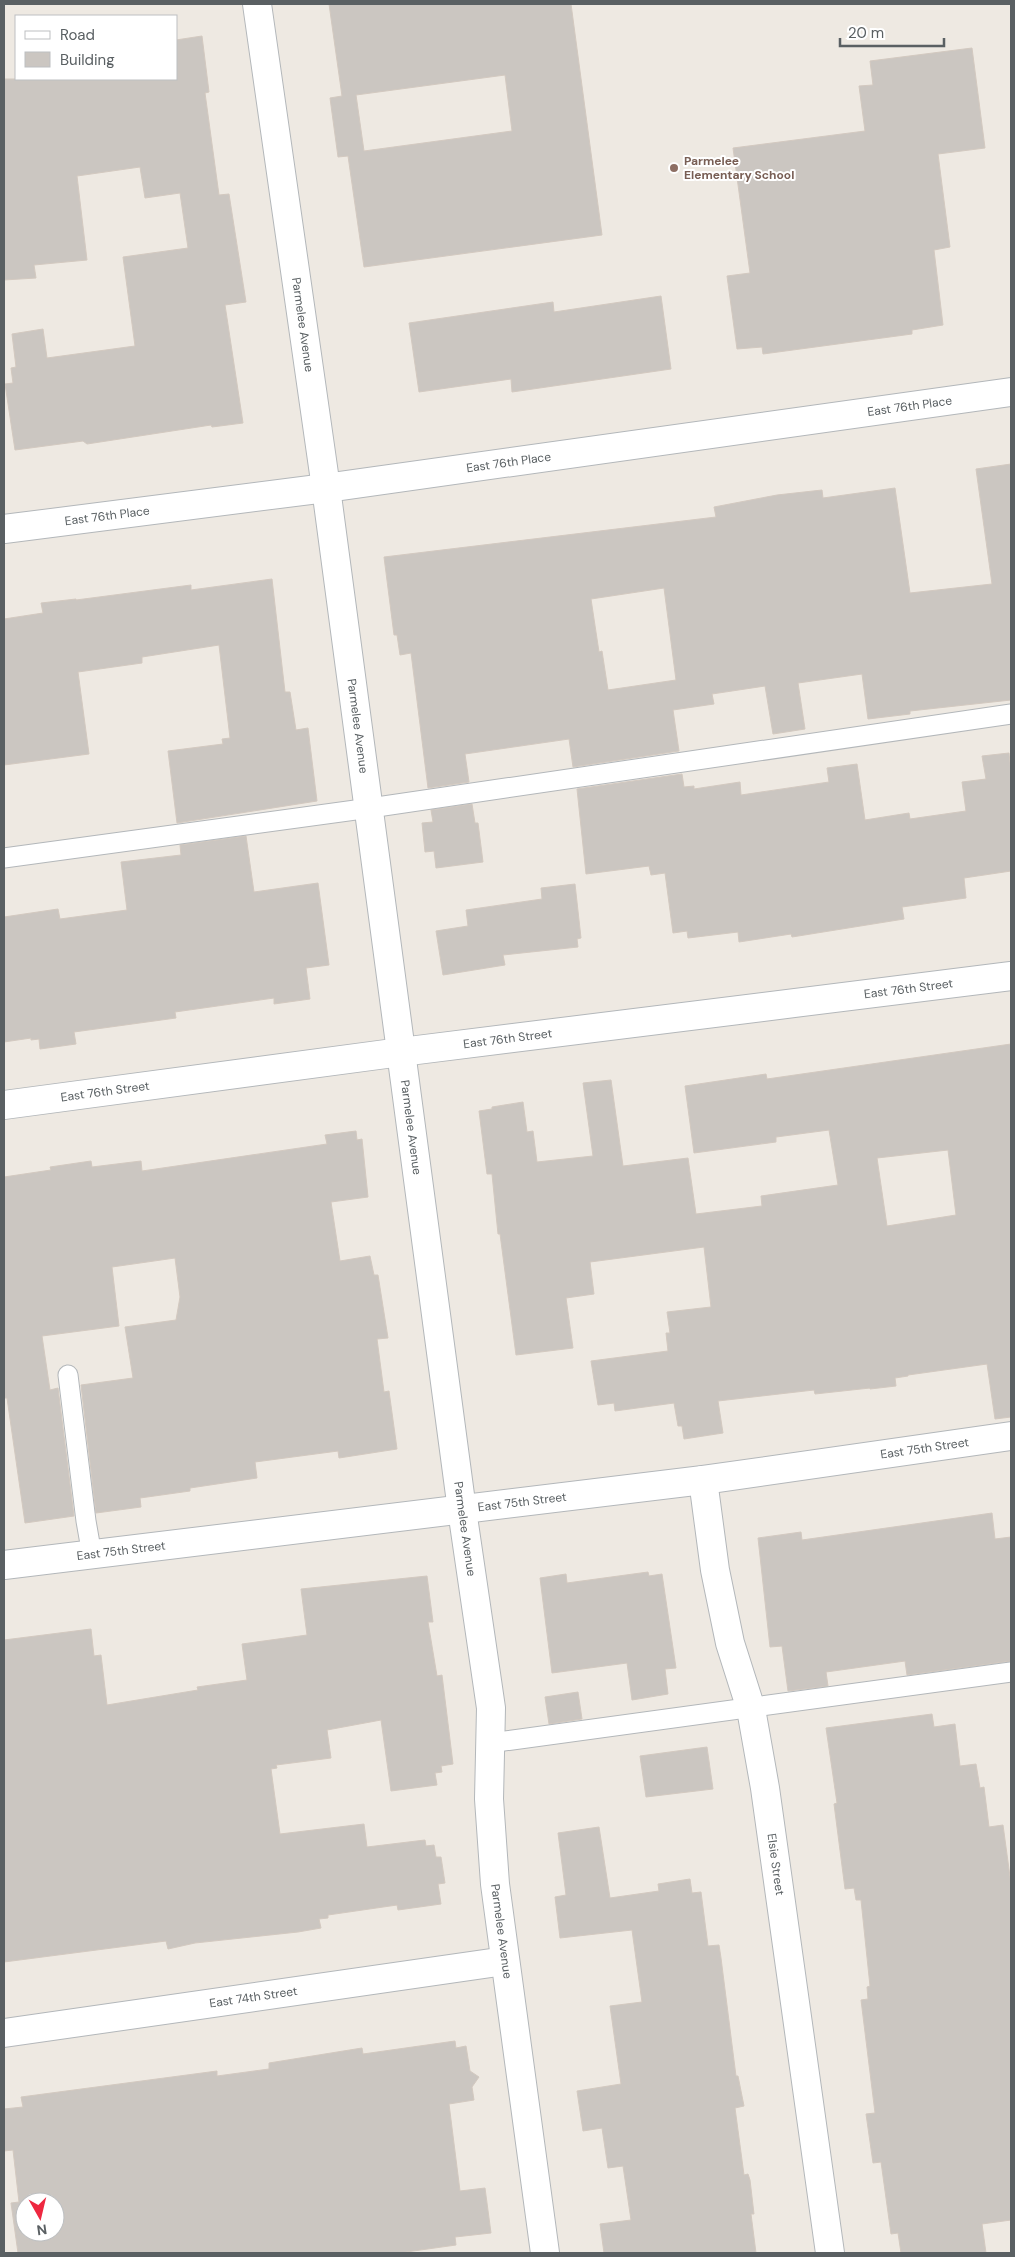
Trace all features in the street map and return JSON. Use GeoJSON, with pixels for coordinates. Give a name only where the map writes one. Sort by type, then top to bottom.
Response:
{"type":"FeatureCollection","features":[{"type":"Feature","properties":{"kind":"street","name":"Parmelee Avenue"},"geometry":{"type":"LineString","coordinates":[[257,4],[370,808],[462,1510],[491,1708],[489,1799],[495,1884],[545,2253]]}},
{"type":"Feature","properties":{"kind":"street","name":"East 76th Place"},"geometry":{"type":"LineString","coordinates":[[4,529],[326,488],[1011,392]]}},
{"type":"Feature","properties":{"kind":"street","name":"East 76th Street"},"geometry":{"type":"LineString","coordinates":[[4,1105],[401,1052],[1011,976]]}},
{"type":"Feature","properties":{"kind":"street","name":"East 75th Street"},"geometry":{"type":"LineString","coordinates":[[4,1565],[703,1480],[1011,1436]]}},
{"type":"Feature","properties":{"kind":"street","name":"Elsie Street"},"geometry":{"type":"LineString","coordinates":[[703,1480],[715,1570],[730,1643],[751,1709],[830,2253]]}},
{"type":"Feature","properties":{"kind":"street","name":"East 74th Street"},"geometry":{"type":"LineString","coordinates":[[4,2032],[505,1961]]}},
{"type":"Feature","properties":{"kind":"lane"},"geometry":{"type":"LineString","coordinates":[[4,858],[370,808],[1011,714]]}},
{"type":"Feature","properties":{"kind":"lane"},"geometry":{"type":"LineString","coordinates":[[68,1375],[92,1555]]}},
{"type":"Feature","properties":{"kind":"lane"},"geometry":{"type":"LineString","coordinates":[[490,1743],[751,1709],[1011,1672]]}},
{"type":"Feature","properties":{"kind":"building"},"geometry":{"type":"Polygon","coordinates":[[[329,4],[571,4],[602,235],[364,267],[348,156],[338,157],[330,98],[342,96],[329,4]],[[505,75],[356,95],[364,151],[512,131],[505,75]]]}},
{"type":"Feature","properties":{"kind":"building"},"geometry":{"type":"Polygon","coordinates":[[[202,36],[209,92],[205,93],[219,195],[229,194],[246,302],[225,305],[243,423],[212,427],[211,425],[87,444],[83,441],[15,450],[5,384],[13,383],[11,368],[16,367],[12,334],[43,329],[47,358],[135,346],[123,257],[188,248],[180,193],[145,198],[140,167],[77,176],[87,260],[34,265],[36,278],[4,280],[4,79],[178,80],[178,40],[202,36]]]}},
{"type":"Feature","properties":{"kind":"building"},"geometry":{"type":"Polygon","coordinates":[[[972,48],[985,148],[938,154],[950,247],[934,250],[943,325],[912,330],[912,334],[763,354],[762,347],[737,349],[727,276],[750,273],[733,148],[865,131],[859,86],[873,85],[870,61],[972,48]]]}},
{"type":"Feature","properties":{"kind":"building"},"geometry":{"type":"Polygon","coordinates":[[[661,296],[671,369],[512,392],[511,379],[419,392],[409,323],[553,302],[554,312],[661,296]]]}},
{"type":"Feature","properties":{"kind":"building"},"geometry":{"type":"Polygon","coordinates":[[[1011,464],[1011,700],[910,711],[910,714],[868,719],[862,674],[798,683],[805,729],[773,734],[765,686],[712,694],[714,704],[673,710],[679,751],[573,767],[569,739],[465,754],[469,782],[428,788],[411,653],[400,655],[397,635],[394,635],[384,557],[716,517],[714,507],[777,495],[822,490],[823,498],[895,488],[910,593],[992,584],[976,469],[1011,464]],[[664,588],[591,599],[599,652],[602,651],[608,690],[676,680],[664,588]]]}},
{"type":"Feature","properties":{"kind":"building"},"geometry":{"type":"Polygon","coordinates":[[[272,579],[285,692],[290,692],[296,730],[308,728],[317,801],[177,823],[168,751],[223,744],[222,739],[230,738],[219,645],[142,657],[142,663],[78,672],[89,754],[4,765],[4,619],[43,613],[41,603],[191,585],[191,590],[272,579]]]}},
{"type":"Feature","properties":{"kind":"building"},"geometry":{"type":"Polygon","coordinates":[[[1009,753],[1011,771],[1011,871],[964,878],[966,898],[902,907],[904,919],[792,937],[791,934],[739,942],[738,932],[688,938],[687,931],[673,933],[665,873],[651,875],[649,866],[586,874],[577,789],[682,774],[684,787],[694,786],[694,789],[740,782],[741,795],[829,782],[827,768],[857,764],[865,820],[909,813],[910,819],[966,811],[962,782],[986,779],[982,756],[1009,753]]]}},
{"type":"Feature","properties":{"kind":"building"},"geometry":{"type":"Polygon","coordinates":[[[472,804],[475,823],[478,823],[483,862],[436,868],[434,851],[425,852],[422,823],[433,822],[431,810],[472,804]]]}},
{"type":"Feature","properties":{"kind":"building"},"geometry":{"type":"Polygon","coordinates":[[[246,836],[254,892],[318,883],[329,965],[306,968],[310,999],[274,1004],[274,998],[175,1012],[176,1018],[74,1032],[76,1044],[40,1049],[39,1039],[31,1040],[31,1038],[4,1042],[4,917],[58,909],[60,919],[127,910],[121,862],[181,855],[180,845],[246,836]]]}},
{"type":"Feature","properties":{"kind":"building"},"geometry":{"type":"Polygon","coordinates":[[[575,884],[581,938],[577,939],[578,947],[503,955],[505,965],[443,975],[436,931],[468,926],[466,910],[542,899],[541,888],[575,884]]]}},
{"type":"Feature","properties":{"kind":"building"},"geometry":{"type":"Polygon","coordinates":[[[1011,1044],[1011,1417],[995,1419],[987,1364],[895,1378],[896,1386],[815,1394],[814,1390],[718,1401],[723,1433],[684,1439],[682,1426],[678,1426],[674,1403],[615,1411],[614,1403],[598,1405],[591,1361],[668,1351],[666,1333],[670,1333],[667,1312],[711,1307],[704,1247],[590,1262],[594,1294],[566,1298],[573,1348],[516,1355],[500,1234],[498,1234],[492,1174],[487,1174],[479,1111],[523,1102],[527,1132],[533,1131],[537,1162],[593,1156],[583,1083],[611,1080],[623,1166],[688,1158],[696,1214],[762,1206],[761,1196],[838,1185],[829,1130],[776,1137],[776,1142],[694,1153],[685,1086],[766,1074],[767,1079],[1011,1044]],[[948,1150],[877,1158],[887,1226],[956,1215],[948,1150]]]}},
{"type":"Feature","properties":{"kind":"building"},"geometry":{"type":"Polygon","coordinates":[[[356,1131],[357,1140],[362,1139],[368,1197],[331,1202],[340,1261],[370,1256],[374,1275],[378,1275],[388,1338],[377,1339],[384,1392],[389,1391],[397,1449],[339,1458],[338,1451],[255,1462],[257,1478],[190,1488],[190,1491],[140,1498],[141,1507],[96,1513],[81,1385],[133,1378],[125,1327],[176,1320],[180,1297],[175,1258],[112,1267],[119,1326],[42,1336],[50,1390],[58,1388],[74,1516],[25,1523],[7,1398],[4,1398],[4,1177],[51,1170],[50,1167],[91,1161],[92,1167],[141,1161],[142,1171],[327,1144],[325,1135],[356,1131]]]}},
{"type":"Feature","properties":{"kind":"building"},"geometry":{"type":"Polygon","coordinates":[[[992,1513],[995,1539],[1011,1537],[1011,1661],[907,1675],[905,1661],[826,1672],[828,1686],[788,1691],[782,1646],[770,1647],[758,1538],[801,1532],[802,1540],[992,1513]]]}},
{"type":"Feature","properties":{"kind":"building"},"geometry":{"type":"Polygon","coordinates":[[[648,1572],[649,1576],[662,1574],[676,1668],[665,1669],[668,1694],[632,1700],[627,1663],[552,1673],[540,1578],[566,1574],[567,1583],[648,1572]]]}},
{"type":"Feature","properties":{"kind":"building"},"geometry":{"type":"Polygon","coordinates":[[[427,1576],[433,1622],[428,1622],[437,1676],[442,1675],[453,1764],[441,1766],[442,1772],[435,1773],[437,1785],[391,1791],[381,1720],[327,1730],[331,1758],[276,1765],[277,1768],[271,1769],[280,1834],[364,1824],[367,1847],[425,1840],[426,1846],[434,1845],[436,1857],[441,1857],[445,1883],[438,1884],[441,1904],[398,1910],[397,1905],[328,1915],[328,1918],[319,1919],[321,1928],[298,1932],[195,1943],[168,1949],[166,1941],[4,1962],[4,1640],[91,1629],[94,1656],[101,1655],[107,1705],[198,1690],[197,1687],[247,1680],[242,1644],[307,1635],[301,1589],[427,1576]]]}},
{"type":"Feature","properties":{"kind":"building"},"geometry":{"type":"Polygon","coordinates":[[[578,1692],[582,1719],[549,1724],[545,1697],[578,1692]]]}},
{"type":"Feature","properties":{"kind":"building"},"geometry":{"type":"Polygon","coordinates":[[[932,1714],[934,1727],[955,1724],[960,1766],[976,1764],[980,1788],[984,1787],[989,1827],[1003,1825],[1011,1884],[1011,2220],[982,2224],[986,2253],[901,2253],[898,2233],[891,2234],[881,2162],[873,2163],[866,2114],[875,2113],[861,2000],[868,1999],[867,1987],[870,1986],[861,1900],[856,1900],[854,1888],[845,1889],[834,1804],[837,1803],[826,1728],[932,1714]]]}},
{"type":"Feature","properties":{"kind":"building"},"geometry":{"type":"Polygon","coordinates":[[[707,1747],[713,1789],[646,1797],[640,1756],[707,1747]]]}},
{"type":"Feature","properties":{"kind":"building"},"geometry":{"type":"Polygon","coordinates":[[[599,1827],[610,1898],[659,1891],[658,1884],[690,1879],[692,1893],[701,1892],[708,1946],[719,1945],[736,2076],[738,2076],[744,2106],[735,2108],[744,2175],[748,2174],[750,2180],[754,2214],[751,2214],[756,2253],[604,2253],[600,2224],[631,2220],[623,2166],[608,2168],[602,2128],[583,2131],[577,2091],[621,2084],[610,2006],[642,2002],[632,1930],[560,1938],[555,1897],[566,1895],[558,1833],[599,1827]]]}},
{"type":"Feature","properties":{"kind":"building"},"geometry":{"type":"Polygon","coordinates":[[[455,2041],[456,2048],[466,2046],[470,2071],[479,2077],[472,2087],[474,2100],[449,2104],[460,2191],[485,2188],[491,2233],[455,2237],[456,2245],[399,2253],[18,2253],[16,2242],[65,2242],[65,2192],[18,2192],[13,2150],[4,2151],[4,2109],[23,2107],[21,2097],[217,2071],[217,2076],[269,2069],[269,2063],[362,2048],[363,2054],[455,2041]]]}},
{"type":"Feature","properties":{"kind":"building"},"geometry":{"type":"Polygon","coordinates":[[[15,2202],[15,2232],[11,2203],[15,2202]]]}},
{"type":"Feature","properties":{"kind":"place","name":"Parmelee Elementary School"},"geometry":{"type":"Point","coordinates":[674,168]}}]}
